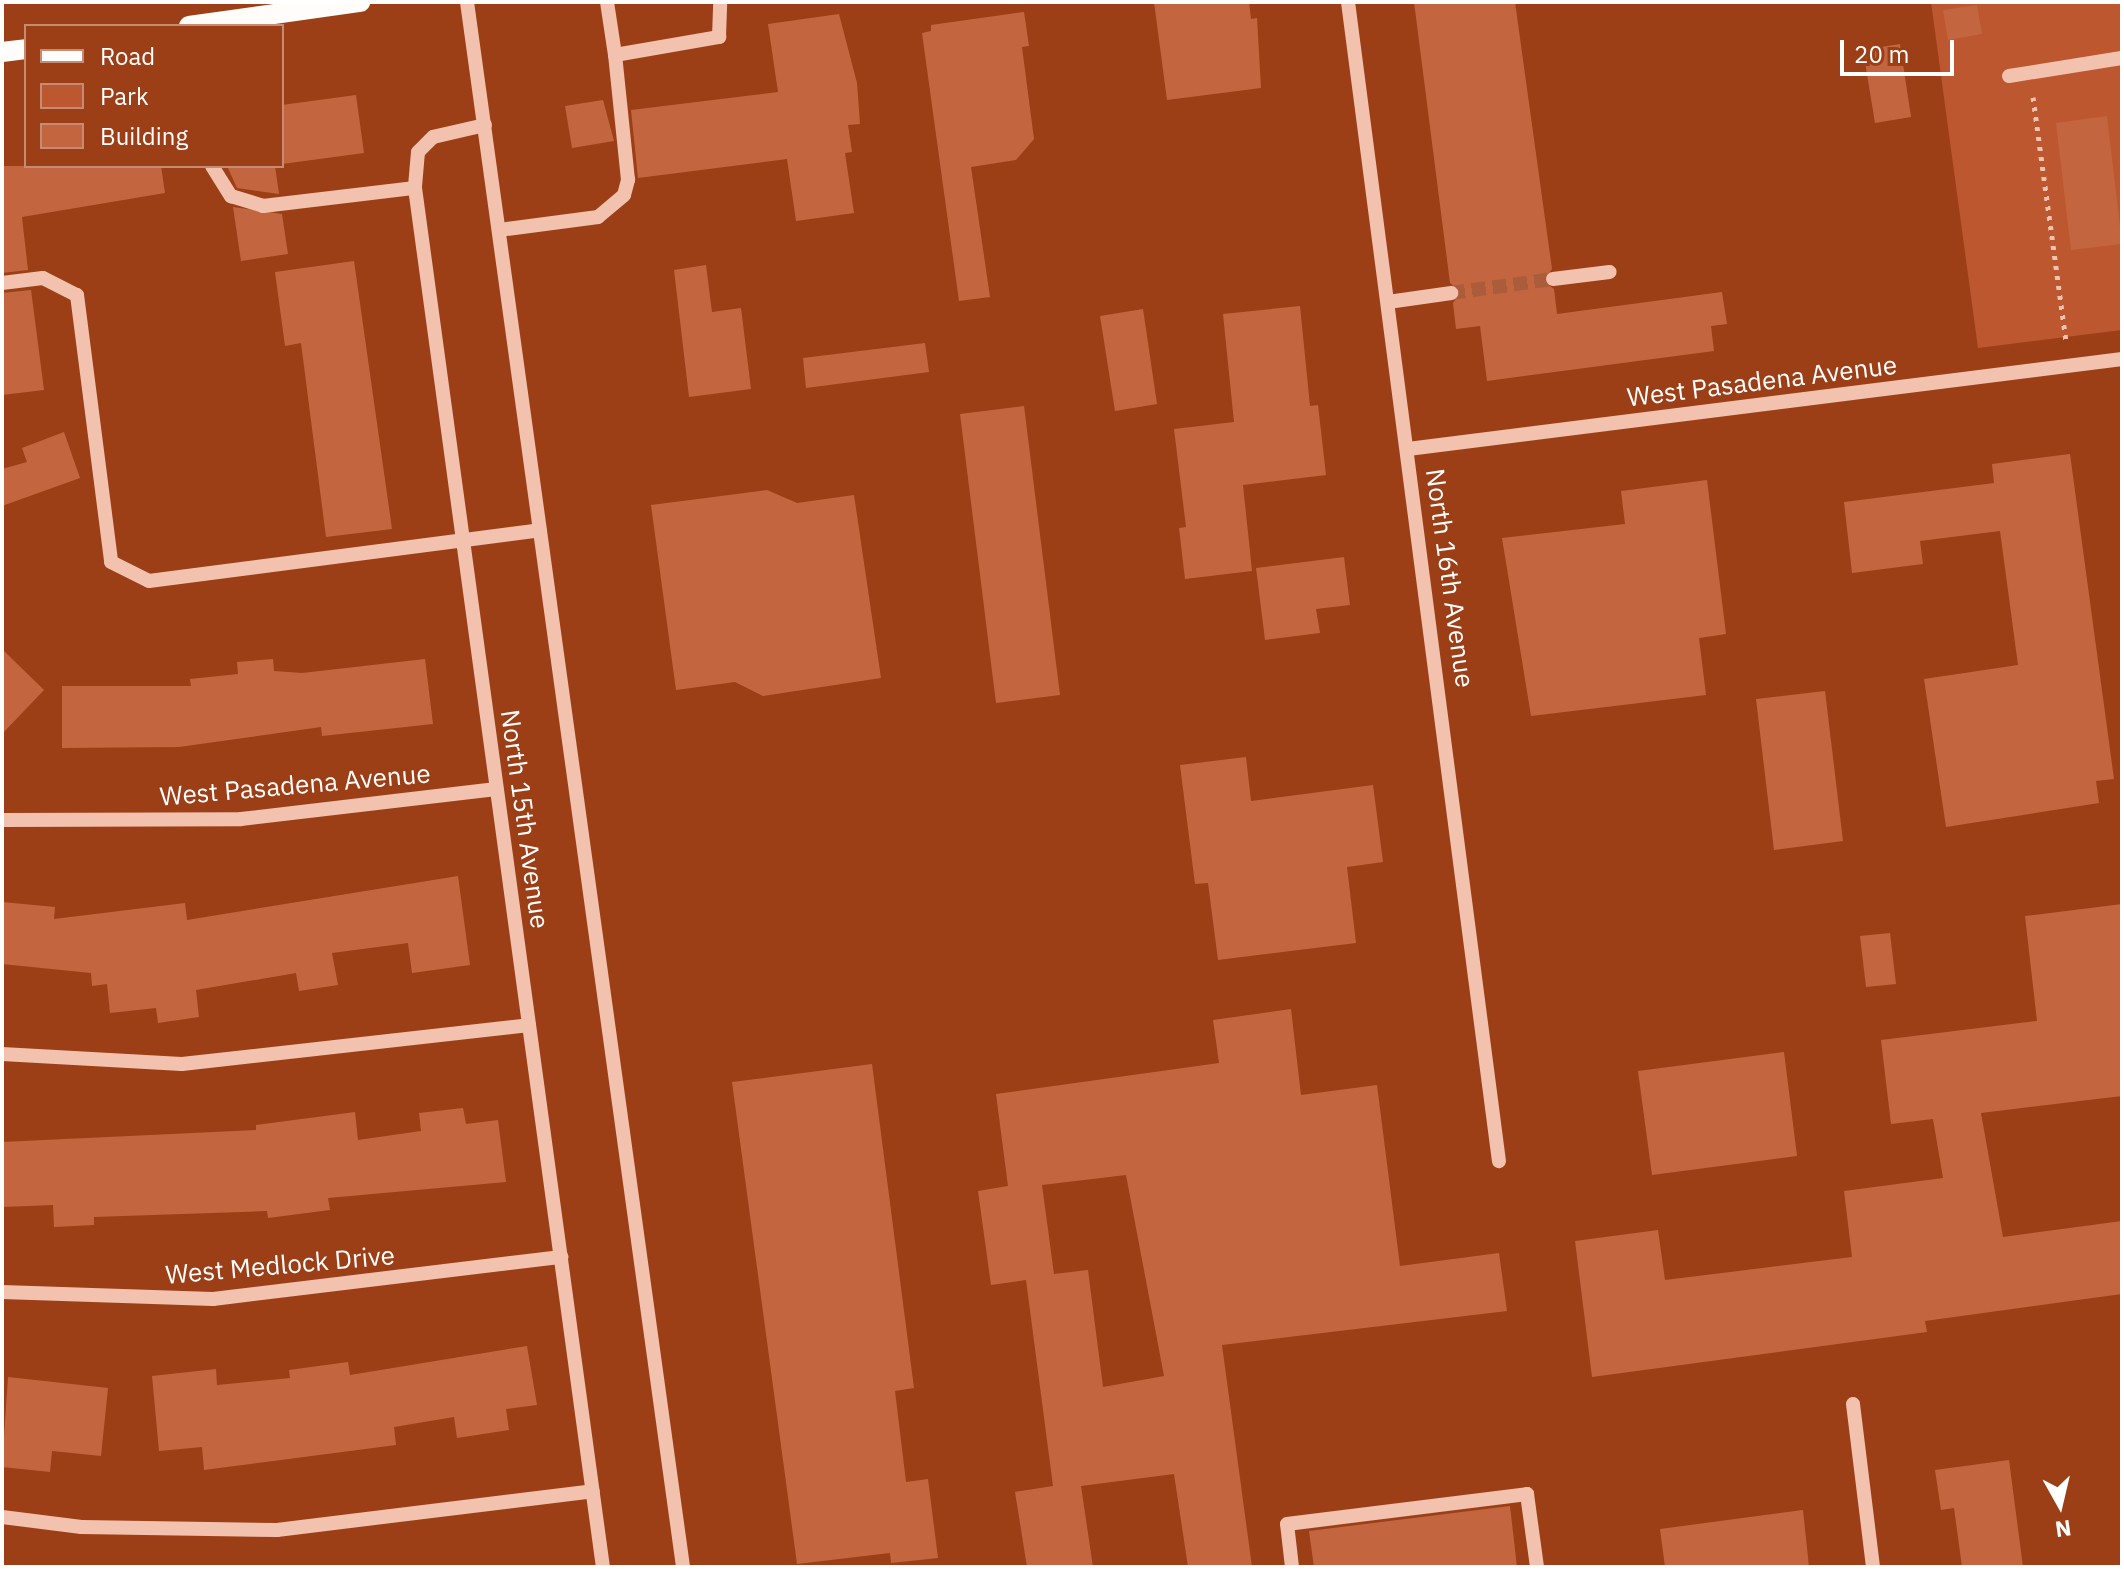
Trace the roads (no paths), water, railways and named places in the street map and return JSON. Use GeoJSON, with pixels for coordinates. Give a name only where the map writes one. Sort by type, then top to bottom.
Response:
{"type":"FeatureCollection","features":[{"type":"Feature","properties":{"kind":"main road"},"geometry":{"type":"LineString","coordinates":[[205,24],[360,2]]}},
{"type":"Feature","properties":{"kind":"main road"},"geometry":{"type":"LineString","coordinates":[[2,52],[24,49]]}},
{"type":"Feature","properties":{"kind":"street","name":"North 15th Avenue"},"geometry":{"type":"LineString","coordinates":[[467,2],[683,1567]]}},
{"type":"Feature","properties":{"kind":"street"},"geometry":{"type":"LineString","coordinates":[[499,230],[598,217],[624,195],[628,180],[607,2]]}},
{"type":"Feature","properties":{"kind":"street"},"geometry":{"type":"LineString","coordinates":[[615,55],[719,37],[720,2]]}},
{"type":"Feature","properties":{"kind":"street","name":"North 16th Avenue"},"geometry":{"type":"LineString","coordinates":[[1348,2],[1499,1161]]}},
{"type":"Feature","properties":{"kind":"street"},"geometry":{"type":"LineString","coordinates":[[2009,76],[2122,58]]}},
{"type":"Feature","properties":{"kind":"street","name":"North 15th Avenue"},"geometry":{"type":"LineString","coordinates":[[485,125],[433,137],[418,152],[415,188],[603,1567]]}},
{"type":"Feature","properties":{"kind":"street"},"geometry":{"type":"LineString","coordinates":[[213,168],[231,196],[263,206],[415,188]]}},
{"type":"Feature","properties":{"kind":"street"},"geometry":{"type":"LineString","coordinates":[[1553,279],[1610,272]]}},
{"type":"Feature","properties":{"kind":"street"},"geometry":{"type":"LineString","coordinates":[[2,283],[43,278],[77,295],[111,562],[149,581],[540,530]]}},
{"type":"Feature","properties":{"kind":"street"},"geometry":{"type":"LineString","coordinates":[[1388,302],[1451,293]]}},
{"type":"Feature","properties":{"kind":"street","name":"West Pasadena Avenue"},"geometry":{"type":"LineString","coordinates":[[1408,449],[2122,359]]}},
{"type":"Feature","properties":{"kind":"street","name":"West Pasadena Avenue"},"geometry":{"type":"LineString","coordinates":[[2,820],[241,819],[496,789]]}},
{"type":"Feature","properties":{"kind":"street"},"geometry":{"type":"LineString","coordinates":[[2,1054],[182,1064],[529,1025]]}},
{"type":"Feature","properties":{"kind":"street","name":"West Medlock Drive"},"geometry":{"type":"LineString","coordinates":[[2,1292],[213,1299],[561,1257]]}},
{"type":"Feature","properties":{"kind":"street"},"geometry":{"type":"LineString","coordinates":[[1853,1404],[1873,1567]]}},
{"type":"Feature","properties":{"kind":"street"},"geometry":{"type":"LineString","coordinates":[[2,1517],[81,1527],[277,1530],[593,1491]]}},
{"type":"Feature","properties":{"kind":"street"},"geometry":{"type":"LineString","coordinates":[[1292,1567],[1287,1524],[1527,1494],[1537,1567]]}},
{"type":"Feature","properties":{"kind":"tunnel"},"geometry":{"type":"LineString","coordinates":[[1451,293],[1553,279]]}}]}
